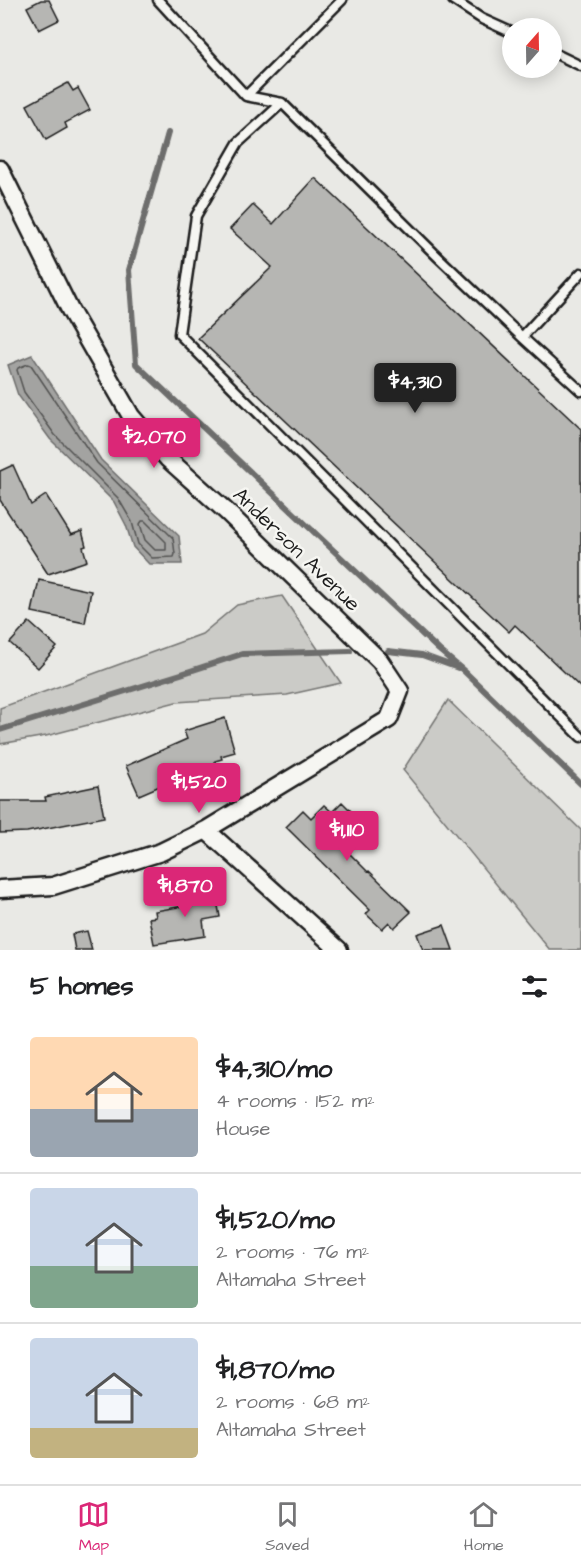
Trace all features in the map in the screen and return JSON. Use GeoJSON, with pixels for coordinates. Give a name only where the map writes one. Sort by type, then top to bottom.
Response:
{"type":"FeatureCollection","features":[{"type":"Feature","properties":{"kind":"street","name":"Anderson Avenue"},"geometry":{"type":"LineString","coordinates":[[0,169],[70,310],[131,416],[168,459],[227,512],[380,661],[400,691],[389,719],[206,830]]}},
{"type":"Feature","properties":{"kind":"street"},"geometry":{"type":"LineString","coordinates":[[0,889],[53,886],[161,852],[206,830],[339,950]]}},
{"type":"Feature","properties":{"kind":"lane"},"geometry":{"type":"LineString","coordinates":[[158,0],[246,96],[282,103],[380,201],[581,391]]}},
{"type":"Feature","properties":{"kind":"lane"},"geometry":{"type":"LineString","coordinates":[[246,96],[342,0]]}},
{"type":"Feature","properties":{"kind":"lane"},"geometry":{"type":"LineString","coordinates":[[453,0],[482,19],[502,28]]}},
{"type":"Feature","properties":{"kind":"lane"},"geometry":{"type":"LineString","coordinates":[[562,57],[581,66]]}},
{"type":"Feature","properties":{"kind":"lane"},"geometry":{"type":"LineString","coordinates":[[282,103],[238,142],[196,216],[179,334],[581,737]]}},
{"type":"Feature","properties":{"kind":"lane"},"geometry":{"type":"LineString","coordinates":[[522,337],[581,273]]}},
{"type":"Feature","properties":{"kind":"shaded area"},"geometry":{"type":"Polygon","coordinates":[[[282,596],[341,683],[287,695],[176,702],[46,736],[0,744],[0,708],[202,634],[237,605],[282,596]]]}},
{"type":"Feature","properties":{"kind":"shaded area"},"geometry":{"type":"Polygon","coordinates":[[[448,700],[581,830],[581,950],[550,950],[403,770],[448,700]]]}},
{"type":"Feature","properties":{"kind":"water"},"geometry":{"type":"Polygon","coordinates":[[[32,355],[101,460],[179,536],[182,564],[149,564],[133,547],[126,525],[114,502],[50,439],[18,395],[8,365],[32,355]]]}},
{"type":"Feature","properties":{"kind":"building"},"geometry":{"type":"Polygon","coordinates":[[[41,0],[49,0],[59,20],[39,30],[27,7],[41,0]]]}},
{"type":"Feature","properties":{"kind":"building"},"geometry":{"type":"Polygon","coordinates":[[[68,83],[73,91],[78,88],[90,110],[65,123],[67,128],[46,140],[27,105],[68,83]]]}},
{"type":"Feature","properties":{"kind":"building"},"geometry":{"type":"Polygon","coordinates":[[[315,178],[581,429],[581,688],[515,625],[509,632],[198,338],[272,267],[230,229],[253,205],[273,224],[315,178]]]}},
{"type":"Feature","properties":{"kind":"building"},"geometry":{"type":"Polygon","coordinates":[[[13,465],[31,505],[46,495],[71,535],[82,531],[87,561],[48,574],[0,500],[0,471],[13,465]]]}},
{"type":"Feature","properties":{"kind":"building"},"geometry":{"type":"Polygon","coordinates":[[[39,580],[91,591],[85,623],[32,612],[39,580]]]}},
{"type":"Feature","properties":{"kind":"building"},"geometry":{"type":"Polygon","coordinates":[[[29,622],[57,647],[38,668],[10,643],[29,622]]]}},
{"type":"Feature","properties":{"kind":"building"},"geometry":{"type":"Polygon","coordinates":[[[225,718],[235,752],[221,756],[222,759],[215,761],[216,765],[139,795],[126,766],[187,739],[184,731],[225,718]]]}},
{"type":"Feature","properties":{"kind":"building"},"geometry":{"type":"Polygon","coordinates":[[[98,786],[104,817],[27,832],[0,833],[0,801],[46,801],[45,797],[98,786]]]}},
{"type":"Feature","properties":{"kind":"building"},"geometry":{"type":"Polygon","coordinates":[[[342,802],[358,818],[336,840],[411,912],[394,928],[389,922],[382,929],[366,914],[370,910],[286,827],[303,810],[311,818],[324,805],[332,812],[342,802]]]}},
{"type":"Feature","properties":{"kind":"building"},"geometry":{"type":"Polygon","coordinates":[[[215,889],[220,917],[203,920],[205,936],[154,944],[149,918],[156,917],[155,911],[191,903],[189,893],[215,889]]]}},
{"type":"Feature","properties":{"kind":"building"},"geometry":{"type":"Polygon","coordinates":[[[444,925],[453,950],[423,950],[417,934],[444,925]]]}},
{"type":"Feature","properties":{"kind":"building"},"geometry":{"type":"Polygon","coordinates":[[[87,931],[92,950],[75,950],[72,934],[87,931]]]}},
{"type":"Feature","properties":{"kind":"waterway"},"geometry":{"type":"LineString","coordinates":[[168,133],[129,270],[136,364],[464,671],[581,784]]}},
{"type":"Feature","properties":{"kind":"waterway"},"geometry":{"type":"LineString","coordinates":[[0,730],[242,654],[350,651]]}},
{"type":"Feature","properties":{"kind":"waterway"},"geometry":{"type":"LineString","coordinates":[[388,651],[422,655],[458,668]]}}]}
